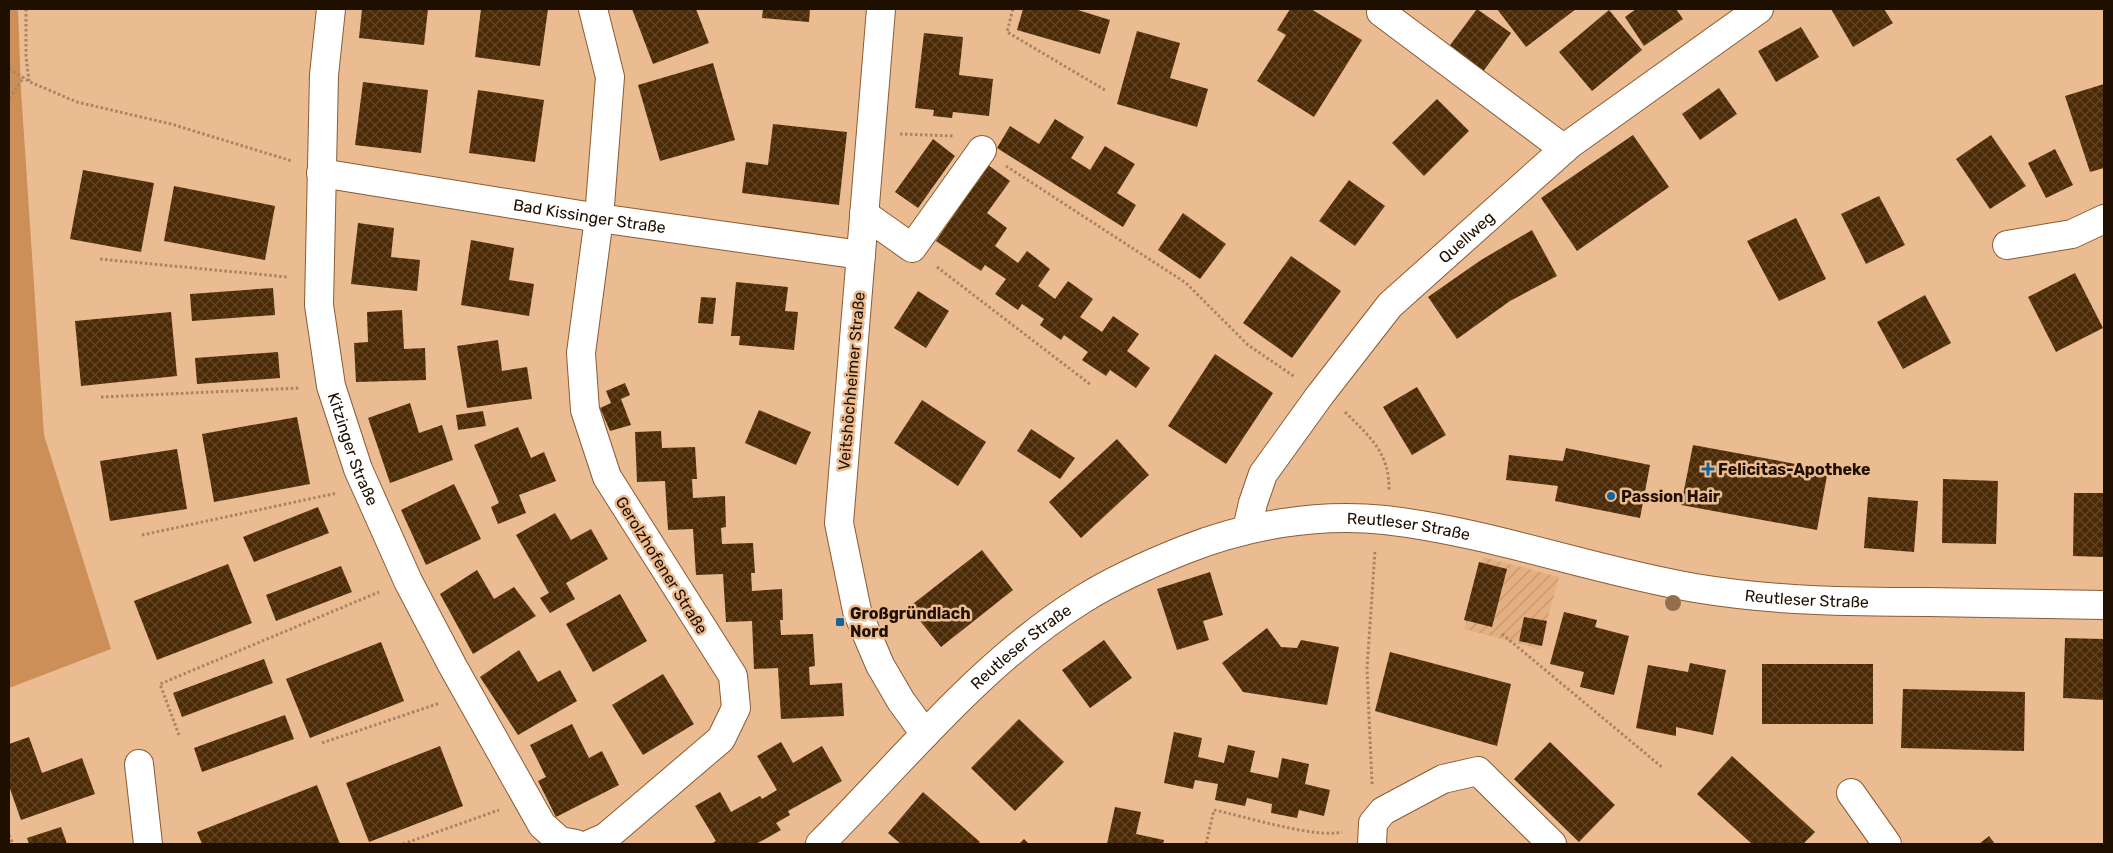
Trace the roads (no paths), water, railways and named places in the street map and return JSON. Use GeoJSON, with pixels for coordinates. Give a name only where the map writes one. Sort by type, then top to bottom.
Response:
{"type":"FeatureCollection","features":[{"type":"Feature","properties":{"kind":"street","name":"Kitzinger Straße"},"geometry":{"type":"LineString","coordinates":[[331,9],[324,75],[319,304],[331,386],[358,469],[408,581],[542,825],[568,842]]}},
{"type":"Feature","properties":{"kind":"street","name":"Gerolzhofener Straße"},"geometry":{"type":"LineString","coordinates":[[590,844],[606,837],[721,739],[736,708],[732,676],[607,477],[585,410],[581,353],[599,218],[610,76],[593,9]]}},
{"type":"Feature","properties":{"kind":"street","name":"Veitshöchheimer Straße"},"geometry":{"type":"LineString","coordinates":[[881,9],[839,523],[857,611],[880,665],[901,701],[925,734]]}},
{"type":"Feature","properties":{"kind":"street","name":"Quellweg"},"geometry":{"type":"LineString","coordinates":[[1247,529],[1253,503],[1263,474],[1320,395],[1390,305],[1564,149],[1758,9]]}},
{"type":"Feature","properties":{"kind":"street"},"geometry":{"type":"LineString","coordinates":[[1381,12],[1564,149]]}},
{"type":"Feature","properties":{"kind":"street"},"geometry":{"type":"LineString","coordinates":[[864,214],[912,248],[982,150]]}},
{"type":"Feature","properties":{"kind":"street","name":"Bad Kissinger Straße"},"geometry":{"type":"LineString","coordinates":[[321,173],[599,218],[861,255]]}},
{"type":"Feature","properties":{"kind":"street"},"geometry":{"type":"LineString","coordinates":[[2007,246],[2072,234],[2104,219]]}},
{"type":"Feature","properties":{"kind":"street","name":"Reutleser Straße"},"geometry":{"type":"LineString","coordinates":[[820,844],[867,797],[925,734],[1012,652],[1080,601],[1150,563],[1221,536],[1247,529],[1323,519],[1383,520],[1491,540],[1640,577],[1696,588],[1749,595],[1839,602],[2104,605]]}},
{"type":"Feature","properties":{"kind":"street"},"geometry":{"type":"LineString","coordinates":[[139,764],[148,844]]}},
{"type":"Feature","properties":{"kind":"street"},"geometry":{"type":"LineString","coordinates":[[1373,834],[1383,811],[1443,779],[1478,770],[1552,844]]}},
{"type":"Feature","properties":{"kind":"street"},"geometry":{"type":"LineString","coordinates":[[1851,794],[1887,844]]}},
{"type":"Feature","properties":{"kind":"place","name":"Felicitas-Apotheke"},"geometry":{"type":"Point","coordinates":[1708,469]}},
{"type":"Feature","properties":{"kind":"place","name":"Passion Hair"},"geometry":{"type":"Point","coordinates":[1611,496]}},
{"type":"Feature","properties":{"kind":"place","name":"Großgründlach Nord"},"geometry":{"type":"Point","coordinates":[840,622]}}]}
